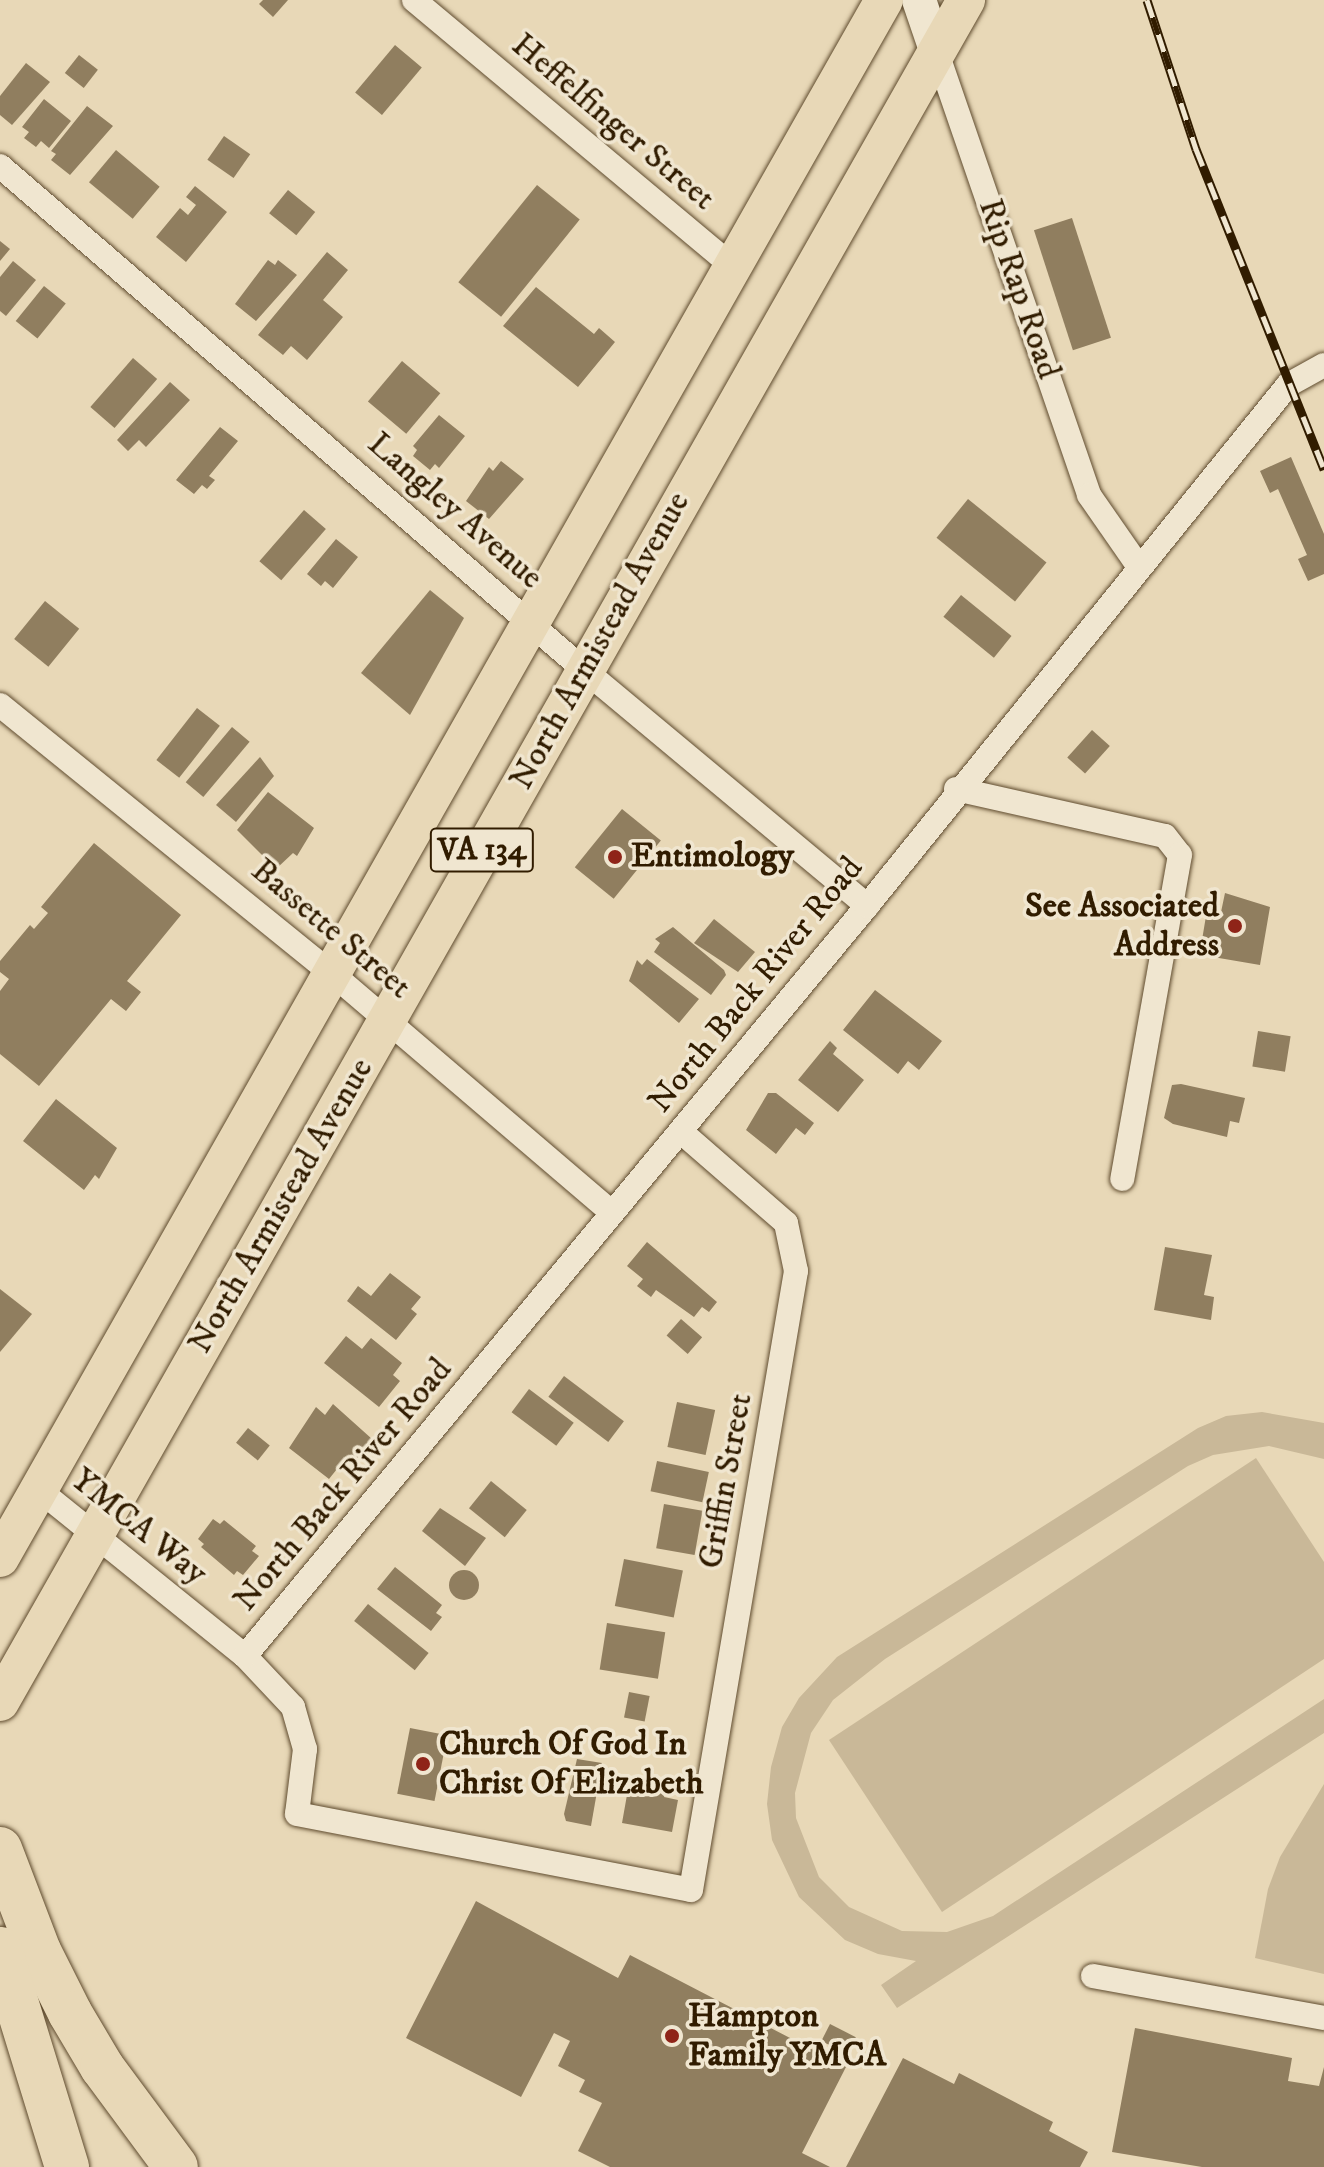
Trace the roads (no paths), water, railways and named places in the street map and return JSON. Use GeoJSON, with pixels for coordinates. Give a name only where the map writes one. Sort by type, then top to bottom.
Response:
{"type":"FeatureCollection","features":[{"type":"Feature","properties":{"kind":"highway"},"geometry":{"type":"LineString","coordinates":[[0,1849],[39,1951],[70,2013],[102,2067],[176,2167]]}},
{"type":"Feature","properties":{"kind":"highway"},"geometry":{"type":"LineString","coordinates":[[0,1949],[67,2167]]}},
{"type":"Feature","properties":{"kind":"main road","name":"North Armistead Avenue"},"geometry":{"type":"LineString","coordinates":[[0,1558],[329,971],[884,0]]}},
{"type":"Feature","properties":{"kind":"main road","name":"Rip Rap Road"},"geometry":{"type":"LineString","coordinates":[[919,0],[937,53]]}},
{"type":"Feature","properties":{"kind":"main road","name":"North Armistead Avenue"},"geometry":{"type":"LineString","coordinates":[[0,1702],[583,669],[966,0]]}},
{"type":"Feature","properties":{"kind":"street","name":"Heffelfinger Street"},"geometry":{"type":"LineString","coordinates":[[414,0],[732,266]]}},
{"type":"Feature","properties":{"kind":"street","name":"Rip Rap Road"},"geometry":{"type":"LineString","coordinates":[[937,53],[1089,495],[1139,567]]}},
{"type":"Feature","properties":{"kind":"street","name":"Langley Avenue"},"geometry":{"type":"LineString","coordinates":[[0,166],[583,669],[867,906]]}},
{"type":"Feature","properties":{"kind":"street","name":"North Back River Road"},"geometry":{"type":"LineString","coordinates":[[245,1656],[867,906],[956,789],[1288,385],[1324,365]]}},
{"type":"Feature","properties":{"kind":"street","name":"Bassette Street"},"geometry":{"type":"LineString","coordinates":[[0,705],[329,971],[612,1213]]}},
{"type":"Feature","properties":{"kind":"street"},"geometry":{"type":"LineString","coordinates":[[956,789],[1165,836],[1180,855],[1122,1179]]}},
{"type":"Feature","properties":{"kind":"street","name":"Griffin Street"},"geometry":{"type":"LineString","coordinates":[[297,1814],[691,1890],[796,1271],[786,1223],[680,1131]]}},
{"type":"Feature","properties":{"kind":"street","name":"YMCA Way"},"geometry":{"type":"LineString","coordinates":[[38,1489],[245,1656],[293,1707],[305,1749],[297,1814]]}},
{"type":"Feature","properties":{"kind":"street"},"geometry":{"type":"LineString","coordinates":[[1093,1976],[1324,2018]]}},
{"type":"Feature","properties":{"kind":"railway"},"geometry":{"type":"LineString","coordinates":[[1147,0],[1196,149],[1324,469]]}},
{"type":"Feature","properties":{"kind":"place","name":"Entimology"},"geometry":{"type":"Point","coordinates":[615,857]}},
{"type":"Feature","properties":{"kind":"place","name":"See Associated Address"},"geometry":{"type":"Point","coordinates":[1235,926]}},
{"type":"Feature","properties":{"kind":"place","name":"Church Of God In Christ Of Elizabeth"},"geometry":{"type":"Point","coordinates":[423,1764]}},
{"type":"Feature","properties":{"kind":"place","name":"Hampton Family YMCA"},"geometry":{"type":"Point","coordinates":[672,2036]}}]}
